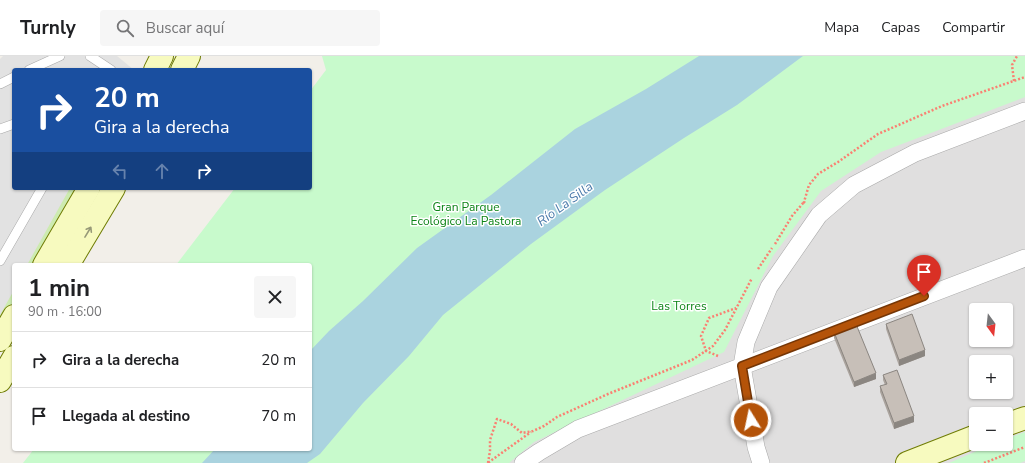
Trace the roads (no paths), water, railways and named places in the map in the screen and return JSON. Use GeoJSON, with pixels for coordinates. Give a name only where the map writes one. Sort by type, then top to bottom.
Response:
{"type":"FeatureCollection","features":[{"type":"Feature","properties":{"kind":"street"},"geometry":{"type":"LineString","coordinates":[[156,68],[162,56]]}},
{"type":"Feature","properties":{"kind":"street"},"geometry":{"type":"LineString","coordinates":[[183,68],[189,56]]}},
{"type":"Feature","properties":{"kind":"street"},"geometry":{"type":"LineString","coordinates":[[761,463],[756,447],[742,366],[746,342],[770,287],[820,215],[854,185],[915,153],[1025,111]]}},
{"type":"Feature","properties":{"kind":"street"},"geometry":{"type":"LineString","coordinates":[[45,263],[88,190]]}},
{"type":"Feature","properties":{"kind":"street"},"geometry":{"type":"LineString","coordinates":[[69,263],[113,190]]}},
{"type":"Feature","properties":{"kind":"street"},"geometry":{"type":"LineString","coordinates":[[522,463],[578,428],[1025,258]]}},
{"type":"Feature","properties":{"kind":"street"},"geometry":{"type":"LineString","coordinates":[[0,340],[12,319]]}},
{"type":"Feature","properties":{"kind":"street"},"geometry":{"type":"LineString","coordinates":[[0,381],[12,360]]}},
{"type":"Feature","properties":{"kind":"street"},"geometry":{"type":"LineString","coordinates":[[1013,422],[1025,418]]}},
{"type":"Feature","properties":{"kind":"street"},"geometry":{"type":"LineString","coordinates":[[907,463],[969,439]]}},
{"type":"Feature","properties":{"kind":"street"},"geometry":{"type":"LineString","coordinates":[[922,463],[940,450]]}},
{"type":"Feature","properties":{"kind":"lane"},"geometry":{"type":"LineString","coordinates":[[35,68],[60,56]]}},
{"type":"Feature","properties":{"kind":"lane"},"geometry":{"type":"LineString","coordinates":[[90,56],[108,68]]}},
{"type":"Feature","properties":{"kind":"lane"},"geometry":{"type":"LineString","coordinates":[[0,84],[12,78]]}},
{"type":"Feature","properties":{"kind":"lane"},"geometry":{"type":"LineString","coordinates":[[0,129],[12,125]]}},
{"type":"Feature","properties":{"kind":"lane"},"geometry":{"type":"LineString","coordinates":[[0,261],[41,190]]}},
{"type":"Feature","properties":{"kind":"water","name":"Río La Silla"},"geometry":{"type":"Polygon","coordinates":[[[699,56],[803,56],[737,105],[605,190],[531,244],[443,315],[409,356],[363,403],[320,454],[307,463],[202,463],[213,451],[312,451],[312,349],[417,248],[491,195],[575,129],[646,89],[699,56]]]}},
{"type":"Feature","properties":{"kind":"park label","name":"Gran Parque Ecológico La Pastora"},"geometry":{"type":"Point","coordinates":[466,214]}},
{"type":"Feature","properties":{"kind":"park label","name":"Las Torres"},"geometry":{"type":"Point","coordinates":[679,306]}}]}
